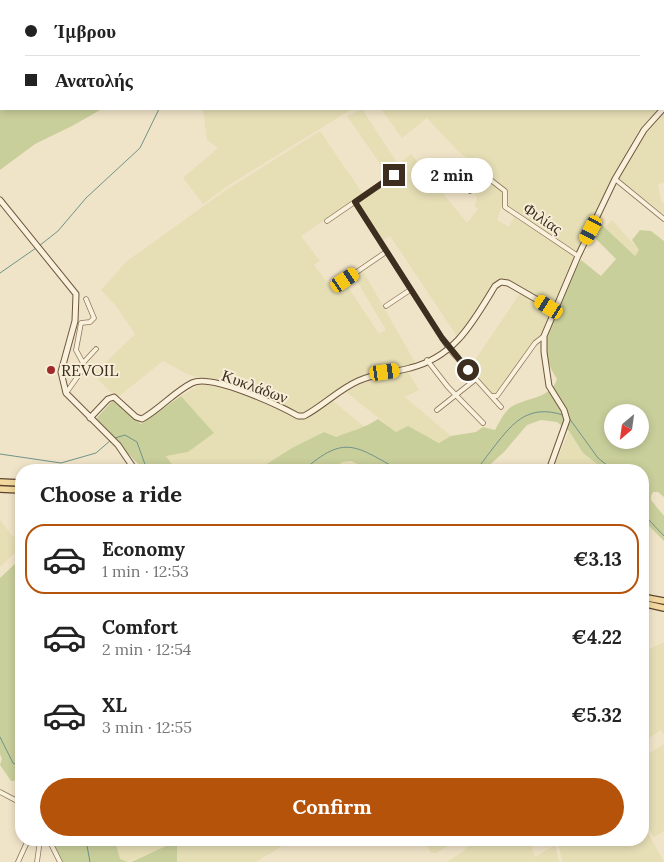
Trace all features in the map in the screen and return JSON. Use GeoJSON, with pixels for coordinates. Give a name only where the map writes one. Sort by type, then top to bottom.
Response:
{"type":"FeatureCollection","features":[{"type":"Feature","properties":{"kind":"main road"},"geometry":{"type":"LineString","coordinates":[[0,482],[15,483]]}},
{"type":"Feature","properties":{"kind":"main road"},"geometry":{"type":"LineString","coordinates":[[0,489],[15,490]]}},
{"type":"Feature","properties":{"kind":"main road"},"geometry":{"type":"LineString","coordinates":[[649,598],[664,601]]}},
{"type":"Feature","properties":{"kind":"main road"},"geometry":{"type":"LineString","coordinates":[[649,605],[664,608]]}},
{"type":"Feature","properties":{"kind":"street"},"geometry":{"type":"LineString","coordinates":[[552,464],[567,420],[563,408],[549,386],[543,344],[544,336],[578,256],[616,180],[644,130],[662,110]]}},
{"type":"Feature","properties":{"kind":"street","name":"Φιλίας"},"geometry":{"type":"LineString","coordinates":[[470,191],[459,174],[463,163],[466,161],[505,191],[505,207],[578,256]]}},
{"type":"Feature","properties":{"kind":"street"},"geometry":{"type":"LineString","coordinates":[[327,221],[394,175]]}},
{"type":"Feature","properties":{"kind":"street"},"geometry":{"type":"LineString","coordinates":[[616,180],[664,219]]}},
{"type":"Feature","properties":{"kind":"street"},"geometry":{"type":"LineString","coordinates":[[0,200],[34,244],[72,288],[77,298],[76,321],[61,372],[66,393],[110,436],[131,464]]}},
{"type":"Feature","properties":{"kind":"street"},"geometry":{"type":"LineString","coordinates":[[355,202],[449,349],[501,407]]}},
{"type":"Feature","properties":{"kind":"street"},"geometry":{"type":"LineString","coordinates":[[345,280],[386,252]]}},
{"type":"Feature","properties":{"kind":"street"},"geometry":{"type":"LineString","coordinates":[[483,423],[427,360],[449,349],[460,340],[496,286],[501,282],[515,286],[555,310]]}},
{"type":"Feature","properties":{"kind":"street"},"geometry":{"type":"LineString","coordinates":[[386,306],[410,290]]}},
{"type":"Feature","properties":{"kind":"street"},"geometry":{"type":"LineString","coordinates":[[83,364],[76,350],[79,331],[81,323],[90,322],[94,318],[86,299]]}},
{"type":"Feature","properties":{"kind":"street"},"geometry":{"type":"LineString","coordinates":[[492,396],[497,396],[535,343],[544,336]]}},
{"type":"Feature","properties":{"kind":"street"},"geometry":{"type":"LineString","coordinates":[[66,393],[81,372],[83,364],[96,349]]}},
{"type":"Feature","properties":{"kind":"street","name":"Κυκλάδων"},"geometry":{"type":"LineString","coordinates":[[90,418],[108,399],[114,396],[136,417],[142,419],[191,384],[202,381],[224,385],[264,399],[298,416],[304,416],[356,382],[370,376],[412,368],[427,360]]}},
{"type":"Feature","properties":{"kind":"street"},"geometry":{"type":"LineString","coordinates":[[437,410],[476,379]]}},
{"type":"Feature","properties":{"kind":"street"},"geometry":{"type":"LineString","coordinates":[[0,792],[15,800]]}},
{"type":"Feature","properties":{"kind":"street"},"geometry":{"type":"LineString","coordinates":[[18,862],[25,846]]}},
{"type":"Feature","properties":{"kind":"street"},"geometry":{"type":"LineString","coordinates":[[37,862],[39,846]]}},
{"type":"Feature","properties":{"kind":"street"},"geometry":{"type":"LineString","coordinates":[[52,846],[60,862]]}},
{"type":"Feature","properties":{"kind":"shaded area"},"geometry":{"type":"Polygon","coordinates":[[[203,110],[350,110],[229,185],[203,204],[183,178],[218,148],[207,140],[203,110]]]}},
{"type":"Feature","properties":{"kind":"shaded area"},"geometry":{"type":"Polygon","coordinates":[[[363,110],[398,164],[411,154],[467,223],[478,209],[474,206],[477,200],[476,195],[462,175],[463,170],[469,165],[503,192],[505,196],[497,220],[509,227],[514,217],[575,257],[554,307],[513,283],[499,279],[459,339],[390,236],[382,241],[357,203],[392,181],[347,116],[363,110]]]}},
{"type":"Feature","properties":{"kind":"shaded area"},"geometry":{"type":"Polygon","coordinates":[[[382,110],[658,110],[639,130],[576,254],[508,207],[509,193],[458,151],[427,118],[402,138],[382,110]]]}},
{"type":"Feature","properties":{"kind":"shaded area"},"geometry":{"type":"Polygon","coordinates":[[[664,112],[664,183],[658,184],[661,200],[664,204],[664,214],[619,179],[646,131],[664,112]]]}},
{"type":"Feature","properties":{"kind":"shaded area"},"geometry":{"type":"Polygon","coordinates":[[[320,131],[363,194],[301,236],[320,261],[314,265],[336,294],[348,287],[379,334],[386,330],[354,276],[363,271],[416,364],[370,375],[302,416],[278,404],[187,374],[163,361],[118,397],[114,395],[93,375],[135,334],[116,306],[101,290],[127,261],[226,190],[320,131]]]}},
{"type":"Feature","properties":{"kind":"shaded area"},"geometry":{"type":"Polygon","coordinates":[[[457,158],[462,163],[458,175],[447,178],[443,186],[438,183],[442,174],[457,158]]]}},
{"type":"Feature","properties":{"kind":"shaded area"},"geometry":{"type":"Polygon","coordinates":[[[612,220],[639,250],[635,256],[605,227],[612,220]]]}},
{"type":"Feature","properties":{"kind":"shaded area"},"geometry":{"type":"Polygon","coordinates":[[[521,292],[553,312],[540,335],[497,395],[490,392],[469,369],[521,292]]]}},
{"type":"Feature","properties":{"kind":"shaded area"},"geometry":{"type":"Polygon","coordinates":[[[407,371],[419,390],[405,397],[451,436],[442,443],[421,435],[396,432],[346,392],[366,381],[407,371]]]}},
{"type":"Feature","properties":{"kind":"shaded area"},"geometry":{"type":"Polygon","coordinates":[[[201,384],[222,388],[252,398],[300,419],[309,418],[333,401],[366,428],[335,437],[324,432],[292,448],[267,464],[172,464],[166,456],[188,452],[214,433],[181,396],[201,384]]]}},
{"type":"Feature","properties":{"kind":"shaded area"},"geometry":{"type":"Polygon","coordinates":[[[569,431],[583,453],[597,464],[555,464],[569,431]]]}},
{"type":"Feature","properties":{"kind":"shaded area"},"geometry":{"type":"Polygon","coordinates":[[[351,461],[358,464],[340,464],[351,461]]]}},
{"type":"Feature","properties":{"kind":"shaded area"},"geometry":{"type":"Polygon","coordinates":[[[0,520],[13,537],[15,535],[15,553],[0,567],[0,520]]]}},
{"type":"Feature","properties":{"kind":"shaded area"},"geometry":{"type":"Polygon","coordinates":[[[664,642],[664,735],[661,730],[649,738],[649,649],[664,642]]]}},
{"type":"Feature","properties":{"kind":"shaded area"},"geometry":{"type":"Polygon","coordinates":[[[664,744],[664,831],[654,837],[649,829],[649,753],[664,744]]]}},
{"type":"Feature","properties":{"kind":"shaded area"},"geometry":{"type":"Polygon","coordinates":[[[649,835],[664,862],[562,862],[559,846],[649,846],[649,835]]]}},
{"type":"Feature","properties":{"kind":"shaded area"},"geometry":{"type":"Polygon","coordinates":[[[117,846],[167,846],[127,862],[120,859],[117,846]]]}},
{"type":"Feature","properties":{"kind":"shaded area"},"geometry":{"type":"Polygon","coordinates":[[[177,846],[282,846],[256,862],[177,862],[177,846]]]}},
{"type":"Feature","properties":{"kind":"shaded area"},"geometry":{"type":"Polygon","coordinates":[[[427,846],[448,846],[436,853],[431,853],[427,846]]]}},
{"type":"Feature","properties":{"kind":"shaded area"},"geometry":{"type":"Polygon","coordinates":[[[468,846],[532,846],[535,857],[555,846],[559,862],[446,862],[463,852],[468,846]]]}},
{"type":"Feature","properties":{"kind":"green space"},"geometry":{"type":"Polygon","coordinates":[[[0,110],[100,110],[35,144],[0,170],[0,110]]]}},
{"type":"Feature","properties":{"kind":"green space"},"geometry":{"type":"Polygon","coordinates":[[[601,224],[635,256],[639,250],[632,240],[640,230],[651,231],[664,241],[664,497],[658,492],[653,492],[651,500],[664,516],[664,541],[649,526],[649,464],[597,464],[583,453],[569,431],[557,422],[541,420],[527,425],[504,452],[491,464],[358,464],[351,461],[340,464],[267,464],[292,448],[324,432],[336,437],[378,419],[396,432],[408,426],[439,443],[451,436],[476,432],[483,427],[495,430],[508,409],[544,394],[554,386],[557,379],[548,360],[546,339],[555,310],[581,260],[601,276],[616,259],[592,235],[601,224]]]}},
{"type":"Feature","properties":{"kind":"green space"},"geometry":{"type":"Polygon","coordinates":[[[181,396],[214,433],[188,452],[166,456],[172,464],[138,464],[95,420],[112,401],[117,401],[141,424],[181,396]]]}},
{"type":"Feature","properties":{"kind":"green space"},"geometry":{"type":"Polygon","coordinates":[[[15,564],[15,781],[11,781],[0,765],[2,759],[0,754],[0,578],[15,564]]]}},
{"type":"Feature","properties":{"kind":"green space"},"geometry":{"type":"Polygon","coordinates":[[[54,846],[117,846],[120,859],[127,862],[62,862],[54,846]]]}},
{"type":"Feature","properties":{"kind":"green space"},"geometry":{"type":"Polygon","coordinates":[[[166,846],[177,846],[177,862],[131,862],[166,846]]]}},
{"type":"Feature","properties":{"kind":"waterway"},"geometry":{"type":"LineString","coordinates":[[39,246],[58,231],[86,198],[140,148],[159,110]]}},
{"type":"Feature","properties":{"kind":"waterway"},"geometry":{"type":"LineString","coordinates":[[0,273],[36,248]]}},
{"type":"Feature","properties":{"kind":"waterway"},"geometry":{"type":"LineString","coordinates":[[481,464],[505,433],[520,419],[529,414],[539,412],[563,415]]}},
{"type":"Feature","properties":{"kind":"waterway"},"geometry":{"type":"LineString","coordinates":[[569,418],[598,458],[606,464]]}},
{"type":"Feature","properties":{"kind":"waterway"},"geometry":{"type":"LineString","coordinates":[[115,438],[125,435],[137,442],[145,464]]}},
{"type":"Feature","properties":{"kind":"waterway"},"geometry":{"type":"LineString","coordinates":[[0,454],[61,463],[96,453],[111,440]]}},
{"type":"Feature","properties":{"kind":"waterway"},"geometry":{"type":"LineString","coordinates":[[311,464],[330,451],[341,448],[361,450],[388,464]]}},
{"type":"Feature","properties":{"kind":"waterway"},"geometry":{"type":"LineString","coordinates":[[649,520],[664,536]]}},
{"type":"Feature","properties":{"kind":"waterway"},"geometry":{"type":"LineString","coordinates":[[0,737],[15,764]]}},
{"type":"Feature","properties":{"kind":"waterway"},"geometry":{"type":"LineString","coordinates":[[87,846],[90,862]]}},
{"type":"Feature","properties":{"kind":"place","name":"REVOIL"},"geometry":{"type":"Point","coordinates":[51,370]}},
{"type":"Feature","properties":{"kind":"route"},"geometry":{"type":"LineString","coordinates":[[394,175],[355,202],[449,349],[468,370]]}}]}
